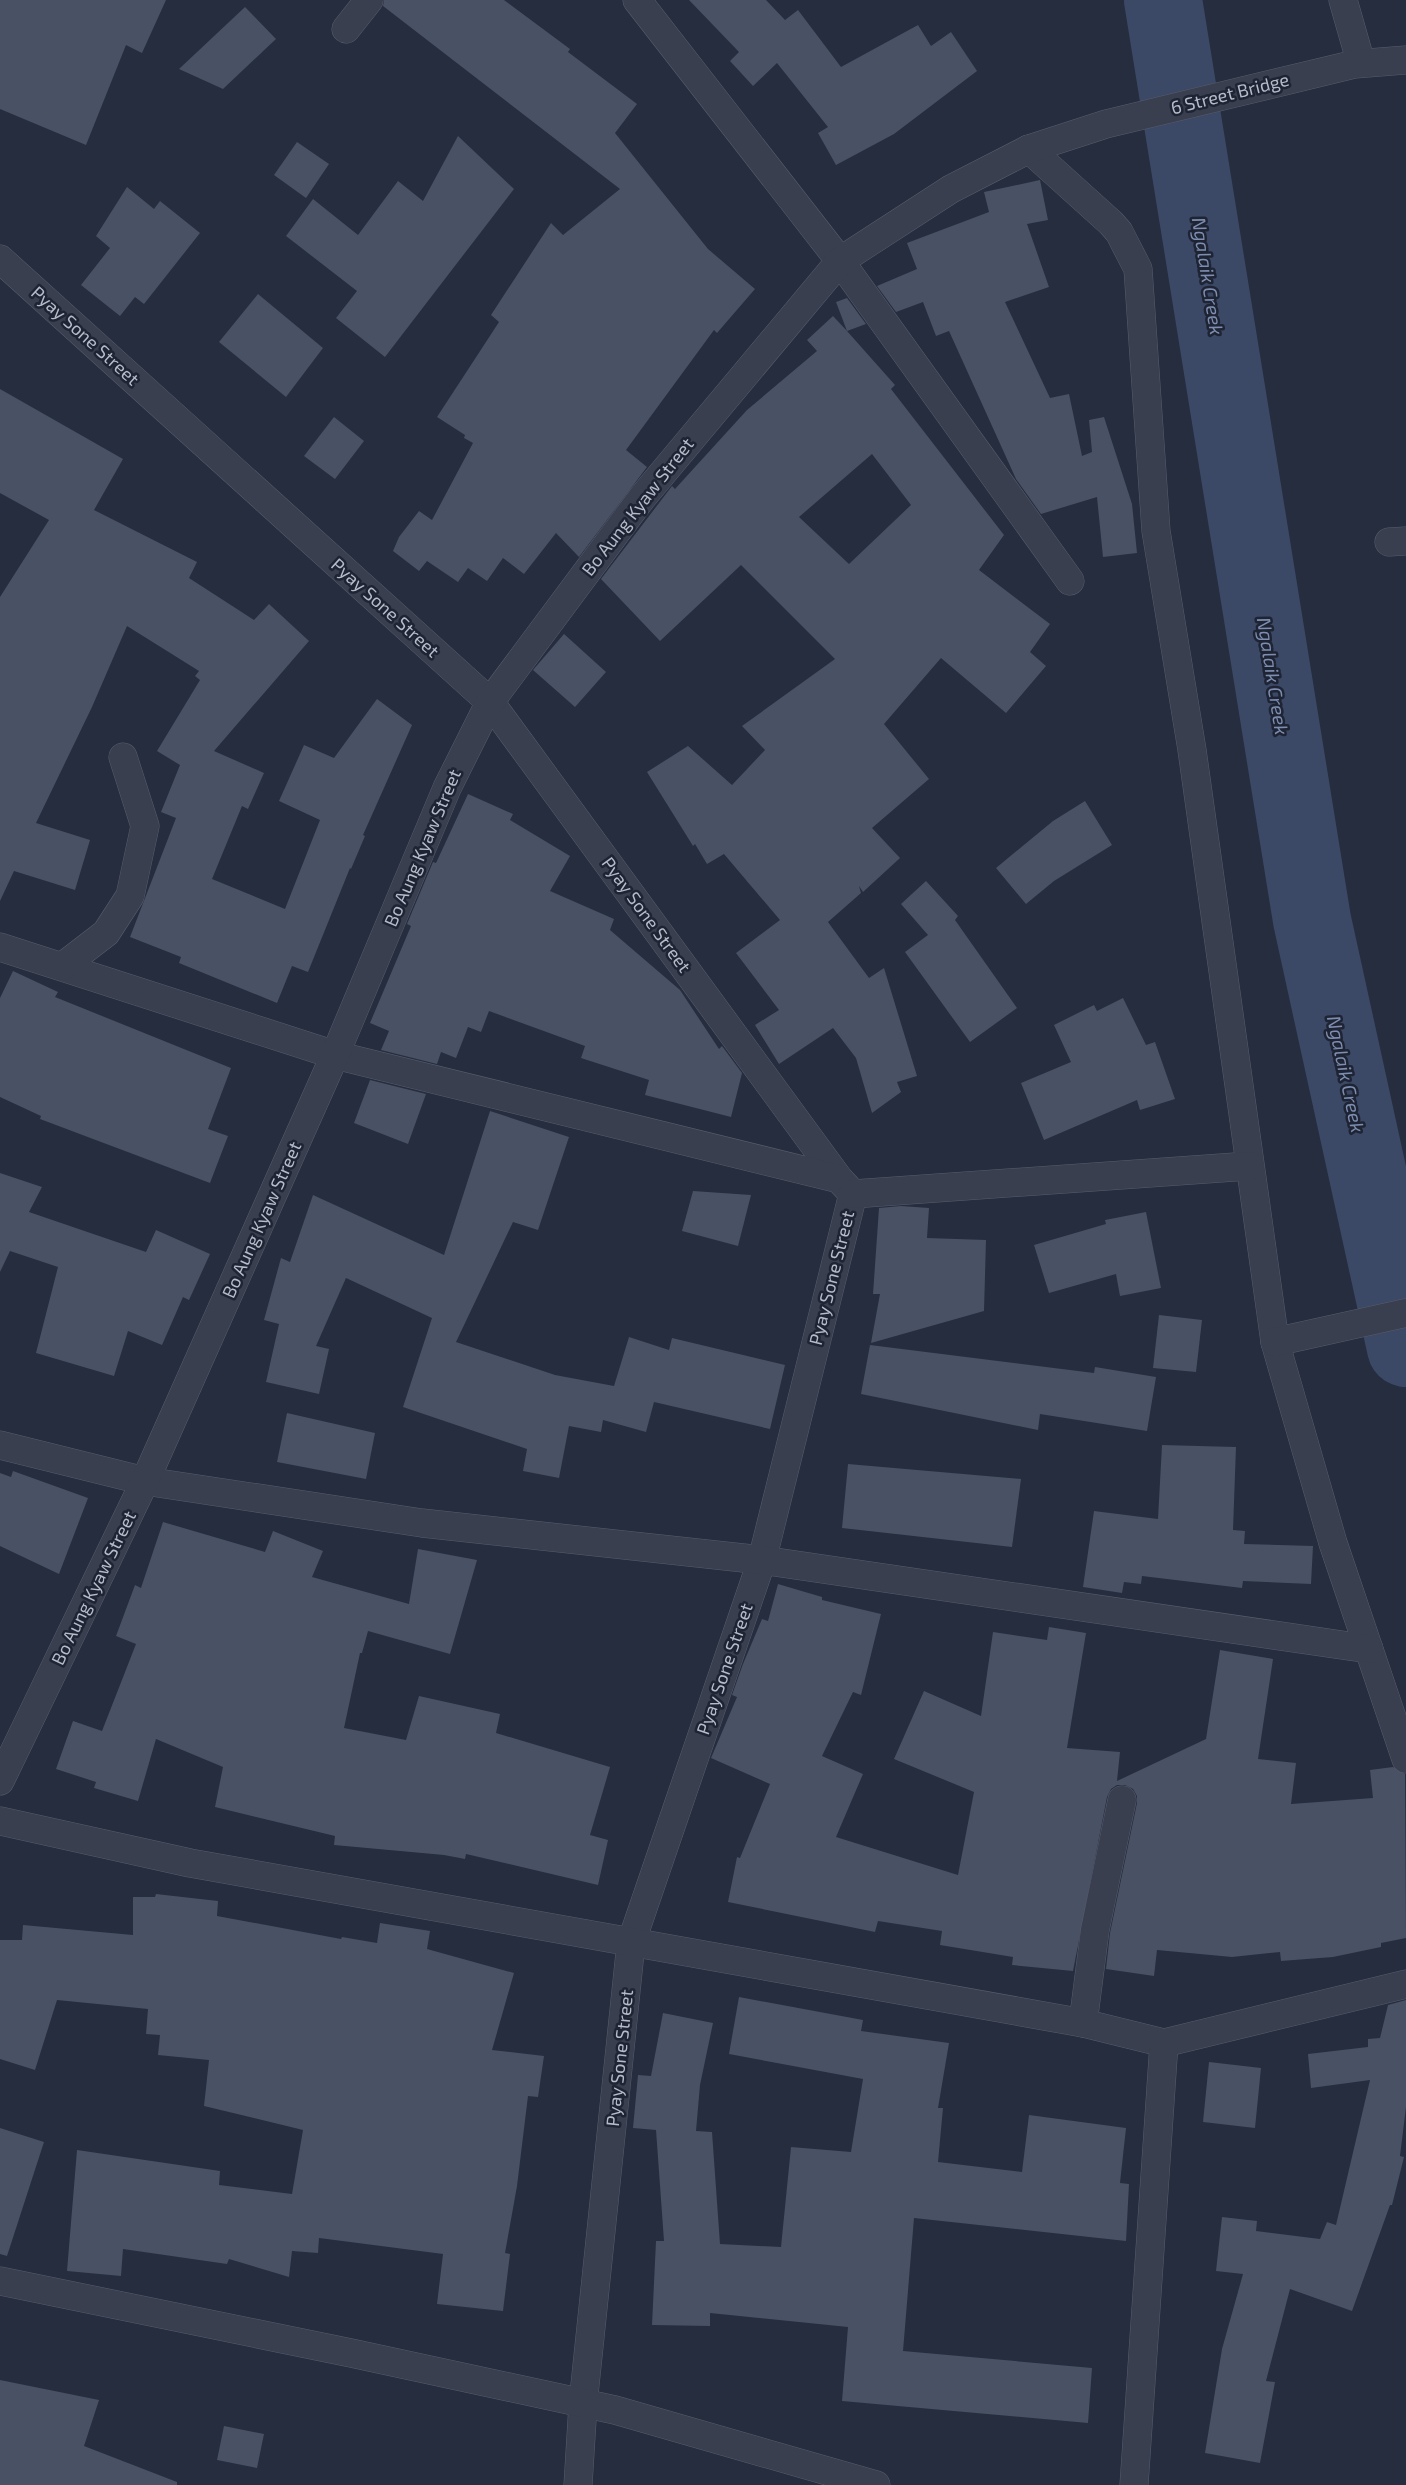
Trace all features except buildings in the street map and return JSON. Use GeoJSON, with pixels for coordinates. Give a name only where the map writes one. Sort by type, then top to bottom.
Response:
{"type":"FeatureCollection","features":[{"type":"Feature","properties":{"kind":"street"},"geometry":{"type":"LineString","coordinates":[[346,29],[369,0]]}},
{"type":"Feature","properties":{"kind":"street"},"geometry":{"type":"LineString","coordinates":[[637,0],[840,261],[1070,581]]}},
{"type":"Feature","properties":{"kind":"street"},"geometry":{"type":"LineString","coordinates":[[1343,0],[1358,63]]}},
{"type":"Feature","properties":{"kind":"street","name":"6 Street Bridge"},"geometry":{"type":"LineString","coordinates":[[1106,124],[1358,63],[1406,60]]}},
{"type":"Feature","properties":{"kind":"street","name":"Bo Aung Kyaw Street"},"geometry":{"type":"LineString","coordinates":[[0,1781],[145,1481],[335,1054],[447,788],[490,702],[641,498],[840,261],[951,189],[1029,149],[1106,124]]}},
{"type":"Feature","properties":{"kind":"street"},"geometry":{"type":"LineString","coordinates":[[1029,149],[1111,223],[1119,232],[1138,269],[1156,531],[1192,750],[1249,1166],[1284,1340],[1333,1543],[1406,1759]]}},
{"type":"Feature","properties":{"kind":"street","name":"Pyay Sone Street"},"geometry":{"type":"LineString","coordinates":[[0,259],[490,702],[846,1186],[762,1560],[632,1944],[583,2404],[578,2485]]}},
{"type":"Feature","properties":{"kind":"street"},"geometry":{"type":"LineString","coordinates":[[63,966],[106,933],[130,896],[145,826],[123,757]]}},
{"type":"Feature","properties":{"kind":"street"},"geometry":{"type":"LineString","coordinates":[[0,947],[335,1054],[846,1186],[1249,1166]]}},
{"type":"Feature","properties":{"kind":"street"},"geometry":{"type":"LineString","coordinates":[[1284,1340],[1406,1313]]}},
{"type":"Feature","properties":{"kind":"street"},"geometry":{"type":"LineString","coordinates":[[0,1445],[145,1481],[422,1523],[762,1560],[1369,1649]]}},
{"type":"Feature","properties":{"kind":"street"},"geometry":{"type":"LineString","coordinates":[[1083,2023],[1095,1930],[1122,1800]]}},
{"type":"Feature","properties":{"kind":"street"},"geometry":{"type":"LineString","coordinates":[[0,1821],[190,1864],[1083,2023],[1164,2043],[1406,1984]]}},
{"type":"Feature","properties":{"kind":"street"},"geometry":{"type":"LineString","coordinates":[[1134,2485],[1164,2043]]}},
{"type":"Feature","properties":{"kind":"street"},"geometry":{"type":"LineString","coordinates":[[0,2281],[351,2352],[615,2410],[876,2485]]}},
{"type":"Feature","properties":{"kind":"waterway","name":"Ngalaik Creek"},"geometry":{"type":"LineString","coordinates":[[1163,0],[1312,920],[1406,1348]]}}]}
